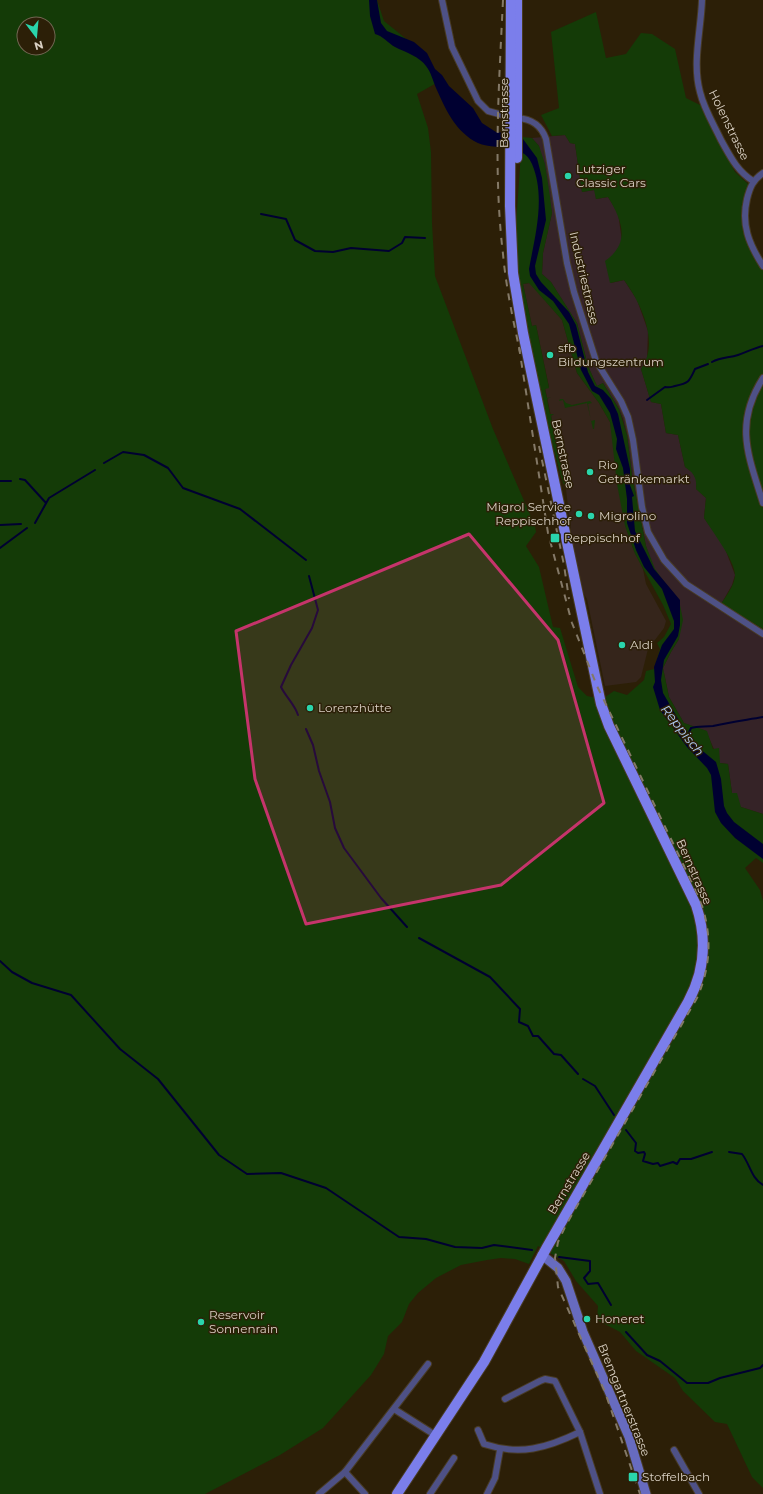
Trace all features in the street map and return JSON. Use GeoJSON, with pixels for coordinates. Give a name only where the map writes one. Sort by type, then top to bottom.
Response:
{"type":"FeatureCollection","features":[{"type":"Feature","properties":{"kind":"main road","name":"Bernstrasse"},"geometry":{"type":"LineString","coordinates":[[511,0],[514,117]]}},
{"type":"Feature","properties":{"kind":"main road","name":"Bernstrasse"},"geometry":{"type":"LineString","coordinates":[[397,1494],[484,1362],[542,1255],[688,1002],[699,977],[704,947],[702,927],[696,905],[630,766],[609,726],[601,704],[517,304],[513,273],[510,206],[513,155],[517,0]]}},
{"type":"Feature","properties":{"kind":"main road","name":"Bremgartnerstrasse"},"geometry":{"type":"LineString","coordinates":[[542,1255],[558,1268],[566,1281],[582,1328],[629,1437],[646,1494]]}},
{"type":"Feature","properties":{"kind":"street","name":"Industriestrasse"},"geometry":{"type":"LineString","coordinates":[[442,0],[452,47],[478,101],[488,111],[534,122],[542,130],[546,139],[567,263],[574,292],[596,361],[621,401],[628,417],[633,440],[643,514],[652,540],[664,560],[686,584],[763,634]]}},
{"type":"Feature","properties":{"kind":"street","name":"Holenstrasse"},"geometry":{"type":"LineString","coordinates":[[702,0],[698,69],[700,93],[708,113],[733,162],[742,173],[752,181]]}},
{"type":"Feature","properties":{"kind":"street"},"geometry":{"type":"LineString","coordinates":[[763,173],[752,181],[745,206],[745,229],[752,248],[763,266]]}},
{"type":"Feature","properties":{"kind":"street"},"geometry":{"type":"LineString","coordinates":[[763,378],[749,407],[746,433],[748,453],[763,503]]}},
{"type":"Feature","properties":{"kind":"street"},"geometry":{"type":"LineString","coordinates":[[319,1494],[345,1472],[428,1364]]}},
{"type":"Feature","properties":{"kind":"street"},"geometry":{"type":"LineString","coordinates":[[505,1399],[545,1379],[555,1381],[580,1432],[600,1494]]}},
{"type":"Feature","properties":{"kind":"street"},"geometry":{"type":"LineString","coordinates":[[394,1409],[435,1435]]}},
{"type":"Feature","properties":{"kind":"street"},"geometry":{"type":"LineString","coordinates":[[478,1430],[482,1443],[500,1450],[527,1450],[553,1445],[580,1432]]}},
{"type":"Feature","properties":{"kind":"street"},"geometry":{"type":"LineString","coordinates":[[487,1494],[495,1478],[500,1450]]}},
{"type":"Feature","properties":{"kind":"street"},"geometry":{"type":"LineString","coordinates":[[674,1450],[699,1494]]}},
{"type":"Feature","properties":{"kind":"street"},"geometry":{"type":"LineString","coordinates":[[430,1494],[454,1458]]}},
{"type":"Feature","properties":{"kind":"street"},"geometry":{"type":"LineString","coordinates":[[345,1472],[365,1494]]}},
{"type":"Feature","properties":{"kind":"highlighted area"},"geometry":{"type":"Polygon","coordinates":[[[469,534],[558,640],[604,803],[501,885],[306,924],[255,779],[236,631],[469,534]]]}},
{"type":"Feature","properties":{"kind":"shaded area"},"geometry":{"type":"Polygon","coordinates":[[[565,135],[570,143],[575,144],[582,192],[595,190],[596,199],[608,197],[618,213],[622,241],[615,254],[611,283],[624,280],[637,300],[648,331],[647,360],[641,369],[651,402],[661,404],[666,433],[678,435],[685,467],[692,472],[697,480],[696,489],[706,498],[704,518],[724,546],[735,575],[732,585],[721,604],[763,629],[763,814],[741,807],[732,793],[728,764],[720,763],[706,731],[684,723],[669,697],[663,668],[679,639],[672,591],[654,569],[646,546],[623,419],[619,409],[603,383],[597,386],[588,366],[577,323],[551,282],[542,274],[543,253],[552,213],[539,146],[532,138],[565,135]]]}},
{"type":"Feature","properties":{"kind":"shaded area"},"geometry":{"type":"Polygon","coordinates":[[[530,283],[562,320],[577,373],[599,403],[610,422],[632,546],[643,569],[646,584],[666,621],[664,628],[648,649],[641,677],[636,682],[605,686],[587,599],[584,594],[572,540],[565,481],[545,388],[549,387],[536,325],[532,326],[523,284],[530,283]]]}},
{"type":"Feature","properties":{"kind":"green space"},"geometry":{"type":"Polygon","coordinates":[[[0,0],[377,0],[384,21],[420,50],[440,81],[417,94],[428,128],[431,152],[432,223],[435,276],[493,429],[535,526],[536,532],[526,546],[539,567],[553,627],[560,628],[578,687],[587,696],[602,699],[614,691],[627,695],[644,680],[646,671],[654,669],[660,649],[657,643],[664,637],[671,624],[663,605],[635,554],[625,526],[617,484],[610,422],[599,403],[577,373],[562,320],[529,283],[523,284],[532,326],[536,325],[549,388],[545,389],[547,398],[551,397],[547,399],[550,414],[554,414],[551,416],[553,427],[557,427],[554,429],[556,441],[559,440],[556,442],[559,454],[562,454],[559,456],[562,468],[565,467],[562,469],[565,481],[568,480],[570,484],[572,484],[571,488],[564,485],[561,477],[546,419],[519,289],[516,253],[516,225],[522,137],[532,138],[539,146],[545,164],[552,213],[543,253],[542,274],[551,282],[577,323],[588,366],[597,386],[603,383],[619,409],[627,435],[632,475],[646,546],[655,569],[680,605],[683,620],[679,639],[663,668],[669,697],[684,723],[707,731],[713,749],[719,748],[720,763],[728,764],[732,793],[737,793],[741,807],[763,814],[763,863],[756,858],[745,868],[760,890],[763,901],[763,1488],[752,1477],[727,1424],[715,1422],[683,1391],[675,1378],[636,1351],[620,1332],[597,1320],[598,1306],[576,1281],[564,1261],[538,1246],[529,1264],[515,1259],[501,1258],[487,1260],[461,1265],[436,1278],[418,1293],[409,1304],[402,1322],[388,1336],[384,1354],[371,1375],[323,1428],[280,1455],[205,1494],[0,1494],[0,0]]]}},
{"type":"Feature","properties":{"kind":"green space"},"geometry":{"type":"Polygon","coordinates":[[[596,12],[606,58],[626,54],[641,33],[652,34],[675,49],[686,98],[700,105],[735,172],[748,184],[748,236],[763,262],[763,629],[721,604],[730,591],[735,576],[732,563],[718,538],[704,518],[706,498],[696,489],[694,476],[691,471],[685,467],[678,435],[666,433],[661,404],[651,402],[641,369],[646,359],[649,347],[646,323],[642,311],[624,280],[610,283],[605,261],[613,254],[621,239],[622,231],[617,214],[608,197],[596,199],[594,190],[582,192],[575,144],[570,143],[565,135],[552,136],[541,115],[559,108],[551,32],[596,12]]]}},
{"type":"Feature","properties":{"kind":"green space"},"geometry":{"type":"Polygon","coordinates":[[[560,399],[563,399],[566,403],[572,405],[590,401],[592,403],[588,404],[590,418],[587,403],[565,408],[563,400],[559,401],[560,399]]]}},
{"type":"Feature","properties":{"kind":"green space"},"geometry":{"type":"Polygon","coordinates":[[[595,420],[594,429],[593,429],[591,421],[595,420]]]}},
{"type":"Feature","properties":{"kind":"water","name":"Reppisch"},"geometry":{"type":"Polygon","coordinates":[[[369,0],[377,0],[381,23],[387,31],[414,42],[427,53],[435,69],[442,75],[449,86],[473,108],[482,123],[496,132],[523,139],[537,158],[542,178],[546,220],[535,266],[536,274],[541,282],[569,312],[576,325],[588,372],[595,386],[603,390],[611,399],[618,414],[630,469],[630,485],[634,496],[632,497],[635,531],[654,569],[680,600],[680,625],[678,636],[664,660],[661,680],[663,693],[684,729],[699,748],[716,762],[721,779],[724,806],[727,813],[734,822],[763,844],[763,859],[735,838],[721,823],[715,812],[711,775],[707,768],[687,747],[660,710],[653,687],[655,682],[654,667],[662,645],[674,629],[674,621],[662,589],[644,567],[636,550],[627,523],[627,499],[623,468],[616,449],[617,439],[610,413],[599,395],[592,391],[581,370],[569,324],[553,301],[539,290],[530,276],[529,269],[539,203],[536,177],[532,164],[521,152],[514,149],[481,144],[474,141],[461,130],[451,118],[429,71],[423,63],[416,57],[395,47],[381,36],[375,34],[370,16],[369,0]]]}},
{"type":"Feature","properties":{"kind":"waterway"},"geometry":{"type":"LineString","coordinates":[[261,214],[286,219],[295,240],[315,251],[333,252],[351,248],[389,251],[402,243],[405,237],[425,238]]}},
{"type":"Feature","properties":{"kind":"waterway"},"geometry":{"type":"LineString","coordinates":[[712,362],[763,346]]}},
{"type":"Feature","properties":{"kind":"waterway"},"geometry":{"type":"LineString","coordinates":[[647,400],[665,387],[686,383],[690,379],[695,369],[708,364]]}},
{"type":"Feature","properties":{"kind":"waterway"},"geometry":{"type":"LineString","coordinates":[[104,463],[123,452],[144,455],[168,468],[183,488],[240,509],[306,560]]}},
{"type":"Feature","properties":{"kind":"waterway"},"geometry":{"type":"LineString","coordinates":[[35,523],[49,498],[95,470]]}},
{"type":"Feature","properties":{"kind":"waterway"},"geometry":{"type":"LineString","coordinates":[[20,479],[25,480],[46,503]]}},
{"type":"Feature","properties":{"kind":"waterway"},"geometry":{"type":"LineString","coordinates":[[0,481],[11,481]]}},
{"type":"Feature","properties":{"kind":"waterway"},"geometry":{"type":"LineString","coordinates":[[0,525],[21,524]]}},
{"type":"Feature","properties":{"kind":"waterway"},"geometry":{"type":"LineString","coordinates":[[0,548],[27,528]]}},
{"type":"Feature","properties":{"kind":"waterway"},"geometry":{"type":"LineString","coordinates":[[298,715],[281,687],[291,665],[312,628],[318,610],[309,576]]}},
{"type":"Feature","properties":{"kind":"waterway","name":"Reppisch"},"geometry":{"type":"LineString","coordinates":[[687,737],[691,728],[713,726],[763,717]]}},
{"type":"Feature","properties":{"kind":"waterway"},"geometry":{"type":"LineString","coordinates":[[306,729],[313,745],[319,771],[330,802],[335,828],[344,848],[381,898],[407,927]]}},
{"type":"Feature","properties":{"kind":"waterway"},"geometry":{"type":"LineString","coordinates":[[419,938],[490,977],[520,1009],[519,1022],[528,1026],[533,1036],[538,1036],[554,1054],[561,1055],[578,1074]]}},
{"type":"Feature","properties":{"kind":"waterway"},"geometry":{"type":"LineString","coordinates":[[0,961],[12,972],[32,983],[71,995],[120,1049],[158,1079],[219,1155],[247,1174],[281,1173],[326,1188],[399,1237],[426,1239],[455,1247],[482,1248],[494,1245],[532,1250]]}},
{"type":"Feature","properties":{"kind":"waterway"},"geometry":{"type":"LineString","coordinates":[[583,1079],[595,1086],[614,1115]]}},
{"type":"Feature","properties":{"kind":"waterway"},"geometry":{"type":"LineString","coordinates":[[626,1130],[636,1143],[635,1151],[638,1153],[644,1152],[645,1154],[643,1161],[653,1164],[658,1163],[660,1166],[673,1162],[677,1164],[680,1159],[691,1159],[712,1152]]}},
{"type":"Feature","properties":{"kind":"waterway"},"geometry":{"type":"LineString","coordinates":[[729,1152],[742,1154],[753,1175],[763,1185]]}},
{"type":"Feature","properties":{"kind":"waterway"},"geometry":{"type":"LineString","coordinates":[[559,1257],[590,1261],[590,1271],[584,1278],[588,1284],[598,1283],[611,1305]]}},
{"type":"Feature","properties":{"kind":"waterway"},"geometry":{"type":"LineString","coordinates":[[626,1332],[647,1355],[660,1361],[687,1383],[708,1383],[720,1378],[760,1368],[763,1365]]}},
{"type":"Feature","properties":{"kind":"railway"},"geometry":{"type":"LineString","coordinates":[[503,0],[498,127],[498,191],[504,266],[512,316],[520,352]]}},
{"type":"Feature","properties":{"kind":"railway"},"geometry":{"type":"LineString","coordinates":[[519,347],[548,533],[572,623],[597,686],[699,897],[708,935],[708,960],[697,998],[566,1225],[558,1242],[555,1258],[558,1287],[605,1392],[640,1494]]}},
{"type":"Feature","properties":{"kind":"railway"},"geometry":{"type":"LineString","coordinates":[[539,446],[564,565],[569,599]]}},
{"type":"Feature","properties":{"kind":"place","name":"Lutziger Classic Cars"},"geometry":{"type":"Point","coordinates":[568,176]}},
{"type":"Feature","properties":{"kind":"place","name":"sfb Bildungszentrum"},"geometry":{"type":"Point","coordinates":[550,355]}},
{"type":"Feature","properties":{"kind":"place","name":"Rio Getränkemarkt"},"geometry":{"type":"Point","coordinates":[590,472]}},
{"type":"Feature","properties":{"kind":"place","name":"Migrol Service Reppischhof"},"geometry":{"type":"Point","coordinates":[579,514]}},
{"type":"Feature","properties":{"kind":"place","name":"Migrolino"},"geometry":{"type":"Point","coordinates":[591,516]}},
{"type":"Feature","properties":{"kind":"place","name":"Reppischhof"},"geometry":{"type":"Point","coordinates":[555,538]}},
{"type":"Feature","properties":{"kind":"place","name":"Aldi"},"geometry":{"type":"Point","coordinates":[622,645]}},
{"type":"Feature","properties":{"kind":"place","name":"Lorenzhütte"},"geometry":{"type":"Point","coordinates":[310,708]}},
{"type":"Feature","properties":{"kind":"place","name":"Honeret"},"geometry":{"type":"Point","coordinates":[587,1319]}},
{"type":"Feature","properties":{"kind":"place","name":"Reservoir Sonnenrain"},"geometry":{"type":"Point","coordinates":[201,1322]}},
{"type":"Feature","properties":{"kind":"place","name":"Stoffelbach"},"geometry":{"type":"Point","coordinates":[633,1477]}}]}
